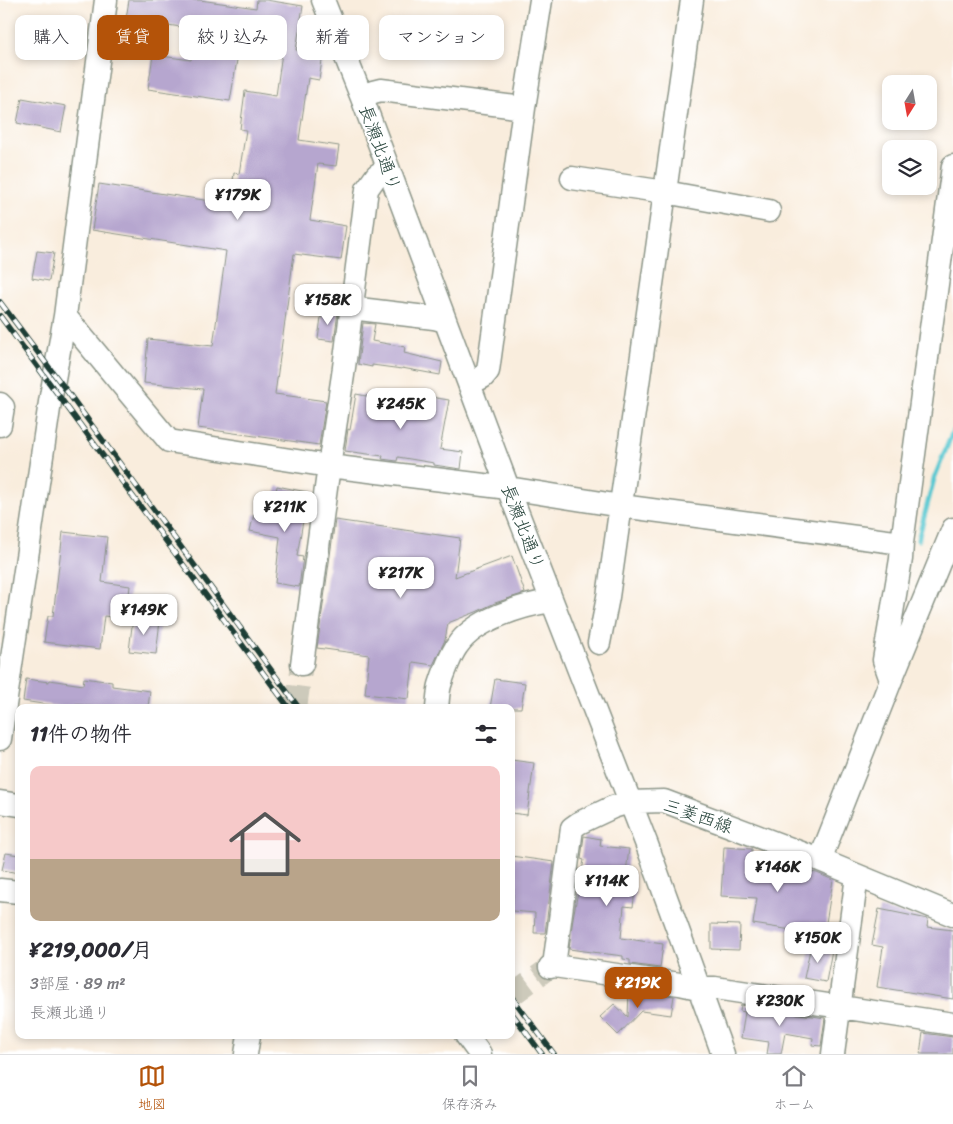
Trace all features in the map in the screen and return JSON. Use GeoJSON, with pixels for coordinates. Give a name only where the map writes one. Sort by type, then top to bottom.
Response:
{"type":"FeatureCollection","features":[{"type":"Feature","properties":{"kind":"street"},"geometry":{"type":"LineString","coordinates":[[0,739],[48,412],[66,316],[106,0]]}},
{"type":"Feature","properties":{"kind":"street","name":"長瀬北通り"},"geometry":{"type":"LineString","coordinates":[[323,0],[362,98],[508,488],[647,845],[723,1054]]}},
{"type":"Feature","properties":{"kind":"street"},"geometry":{"type":"LineString","coordinates":[[470,384],[483,377],[488,371],[524,108],[541,0]]}},
{"type":"Feature","properties":{"kind":"street"},"geometry":{"type":"LineString","coordinates":[[599,643],[608,597],[692,0]]}},
{"type":"Feature","properties":{"kind":"street"},"geometry":{"type":"LineString","coordinates":[[362,98],[381,90],[524,108]]}},
{"type":"Feature","properties":{"kind":"street"},"geometry":{"type":"LineString","coordinates":[[891,680],[884,660],[901,559],[953,166]]}},
{"type":"Feature","properties":{"kind":"street"},"geometry":{"type":"LineString","coordinates":[[302,664],[343,375],[367,188],[377,175],[388,168]]}},
{"type":"Feature","properties":{"kind":"street"},"geometry":{"type":"LineString","coordinates":[[572,178],[666,192],[769,211]]}},
{"type":"Feature","properties":{"kind":"street"},"geometry":{"type":"LineString","coordinates":[[351,308],[445,321]]}},
{"type":"Feature","properties":{"kind":"street"},"geometry":{"type":"LineString","coordinates":[[66,316],[170,441],[329,466],[508,488],[621,506],[902,543]]}},
{"type":"Feature","properties":{"kind":"street"},"geometry":{"type":"LineString","coordinates":[[0,404],[2,407],[0,424]]}},
{"type":"Feature","properties":{"kind":"street"},"geometry":{"type":"LineString","coordinates":[[820,860],[953,529]]}},
{"type":"Feature","properties":{"kind":"street"},"geometry":{"type":"LineString","coordinates":[[438,704],[440,685],[450,659],[456,646],[466,635],[478,626],[516,608],[552,600]]}},
{"type":"Feature","properties":{"kind":"street","name":"三菱西線"},"geometry":{"type":"LineString","coordinates":[[698,988],[552,967],[572,828],[613,807],[630,802],[664,801],[820,860],[953,915]]}},
{"type":"Feature","properties":{"kind":"street"},"geometry":{"type":"LineString","coordinates":[[0,802],[15,804]]}},
{"type":"Feature","properties":{"kind":"street"},"geometry":{"type":"LineString","coordinates":[[833,1054],[857,876]]}},
{"type":"Feature","properties":{"kind":"street"},"geometry":{"type":"LineString","coordinates":[[0,890],[15,892]]}},
{"type":"Feature","properties":{"kind":"street"},"geometry":{"type":"LineString","coordinates":[[698,988],[715,988],[953,1024]]}},
{"type":"Feature","properties":{"kind":"street"},"geometry":{"type":"LineString","coordinates":[[246,1054],[248,1039]]}},
{"type":"Feature","properties":{"kind":"street"},"geometry":{"type":"LineString","coordinates":[[469,1039],[480,1054]]}},
{"type":"Feature","properties":{"kind":"building"},"geometry":{"type":"Polygon","coordinates":[[[129,0],[200,0],[256,8],[257,0],[266,0],[303,6],[302,15],[297,15],[297,60],[322,60],[319,80],[308,78],[299,140],[339,146],[336,166],[318,164],[310,220],[346,226],[341,260],[294,254],[275,394],[326,401],[319,445],[198,428],[203,389],[144,383],[148,339],[213,346],[226,251],[92,230],[99,184],[230,204],[234,173],[239,174],[246,130],[240,129],[245,91],[276,96],[281,60],[287,60],[287,15],[179,15],[179,27],[169,25],[169,15],[127,15],[129,0]]]}},
{"type":"Feature","properties":{"kind":"building"},"geometry":{"type":"Polygon","coordinates":[[[169,57],[179,58],[179,60],[237,60],[230,101],[148,89],[152,60],[169,60],[169,57]]]}},
{"type":"Feature","properties":{"kind":"building"},"geometry":{"type":"Polygon","coordinates":[[[22,98],[66,106],[61,132],[17,123],[22,98]]]}},
{"type":"Feature","properties":{"kind":"building"},"geometry":{"type":"Polygon","coordinates":[[[37,251],[54,253],[49,281],[32,278],[37,251]]]}},
{"type":"Feature","properties":{"kind":"building"},"geometry":{"type":"Polygon","coordinates":[[[322,310],[338,312],[334,341],[318,339],[322,310]]]}},
{"type":"Feature","properties":{"kind":"building"},"geometry":{"type":"Polygon","coordinates":[[[363,323],[375,324],[372,341],[405,347],[404,353],[442,362],[440,375],[402,368],[372,365],[372,367],[358,364],[363,323]]]}},
{"type":"Feature","properties":{"kind":"building"},"geometry":{"type":"Polygon","coordinates":[[[356,394],[388,400],[389,394],[423,401],[424,396],[449,400],[440,449],[463,452],[461,469],[398,457],[397,461],[382,459],[383,456],[345,451],[356,394]]]}},
{"type":"Feature","properties":{"kind":"building"},"geometry":{"type":"Polygon","coordinates":[[[277,486],[307,492],[297,556],[303,557],[299,587],[275,583],[280,537],[250,531],[254,514],[271,518],[277,486]]]}},
{"type":"Feature","properties":{"kind":"building"},"geometry":{"type":"Polygon","coordinates":[[[335,520],[460,538],[455,577],[512,556],[525,593],[495,603],[448,623],[445,640],[433,665],[413,662],[409,699],[365,694],[369,655],[317,648],[335,520]]]}},
{"type":"Feature","properties":{"kind":"building"},"geometry":{"type":"Polygon","coordinates":[[[63,532],[107,537],[102,582],[130,586],[126,619],[104,616],[100,649],[44,642],[48,616],[53,616],[63,532]]]}},
{"type":"Feature","properties":{"kind":"building"},"geometry":{"type":"Polygon","coordinates":[[[133,618],[160,621],[156,654],[129,651],[133,618]]]}},
{"type":"Feature","properties":{"kind":"building"},"geometry":{"type":"Polygon","coordinates":[[[84,678],[112,682],[112,686],[150,691],[148,704],[43,704],[23,701],[26,679],[83,685],[84,678]]]}},
{"type":"Feature","properties":{"kind":"building"},"geometry":{"type":"Polygon","coordinates":[[[495,679],[525,683],[521,708],[515,708],[515,704],[491,704],[495,679]]]}},
{"type":"Feature","properties":{"kind":"building"},"geometry":{"type":"Polygon","coordinates":[[[515,761],[534,763],[527,815],[515,814],[515,761]]]}},
{"type":"Feature","properties":{"kind":"building"},"geometry":{"type":"Polygon","coordinates":[[[584,836],[601,839],[600,846],[629,849],[624,888],[635,889],[633,907],[624,906],[621,938],[663,944],[660,968],[630,964],[630,960],[623,959],[623,956],[569,949],[584,860],[581,859],[584,836]]]}},
{"type":"Feature","properties":{"kind":"building"},"geometry":{"type":"Polygon","coordinates":[[[724,847],[752,849],[751,863],[817,873],[833,880],[824,935],[753,924],[757,898],[721,896],[724,847]]]}},
{"type":"Feature","properties":{"kind":"building"},"geometry":{"type":"Polygon","coordinates":[[[6,853],[15,854],[15,872],[2,870],[6,853]]]}},
{"type":"Feature","properties":{"kind":"building"},"geometry":{"type":"Polygon","coordinates":[[[515,857],[554,862],[545,933],[534,933],[535,913],[515,911],[515,857]]]}},
{"type":"Feature","properties":{"kind":"building"},"geometry":{"type":"Polygon","coordinates":[[[879,909],[928,919],[927,927],[953,930],[953,999],[877,987],[883,947],[872,945],[879,909]]]}},
{"type":"Feature","properties":{"kind":"building"},"geometry":{"type":"Polygon","coordinates":[[[711,924],[740,925],[739,950],[711,949],[711,924]]]}},
{"type":"Feature","properties":{"kind":"building"},"geometry":{"type":"Polygon","coordinates":[[[811,945],[832,950],[826,982],[804,978],[811,945]]]}},
{"type":"Feature","properties":{"kind":"building"},"geometry":{"type":"Polygon","coordinates":[[[629,990],[674,996],[671,1015],[641,1011],[618,1035],[600,1017],[614,1004],[628,1017],[629,990]]]}},
{"type":"Feature","properties":{"kind":"building"},"geometry":{"type":"Polygon","coordinates":[[[741,1005],[825,1018],[821,1046],[812,1045],[813,1038],[785,1033],[781,1054],[767,1054],[769,1042],[741,1038],[745,1012],[740,1011],[741,1005]]]}},
{"type":"Feature","properties":{"kind":"building"},"geometry":{"type":"Polygon","coordinates":[[[923,1033],[953,1037],[953,1054],[920,1054],[923,1033]]]}},
{"type":"Feature","properties":{"kind":"waterway"},"geometry":{"type":"LineString","coordinates":[[918,540],[934,479],[953,431]]}},
{"type":"Feature","properties":{"kind":"tunnel"},"geometry":{"type":"LineString","coordinates":[[297,704],[302,664]]}},
{"type":"Feature","properties":{"kind":"tunnel"},"geometry":{"type":"LineString","coordinates":[[515,993],[550,967]]}},
{"type":"Feature","properties":{"kind":"railway"},"geometry":{"type":"LineString","coordinates":[[0,302],[296,704]]}},
{"type":"Feature","properties":{"kind":"railway"},"geometry":{"type":"LineString","coordinates":[[0,316],[286,704]]}},
{"type":"Feature","properties":{"kind":"railway"},"geometry":{"type":"LineString","coordinates":[[515,1001],[554,1054]]}},
{"type":"Feature","properties":{"kind":"railway"},"geometry":{"type":"LineString","coordinates":[[515,1017],[542,1054]]}}]}
